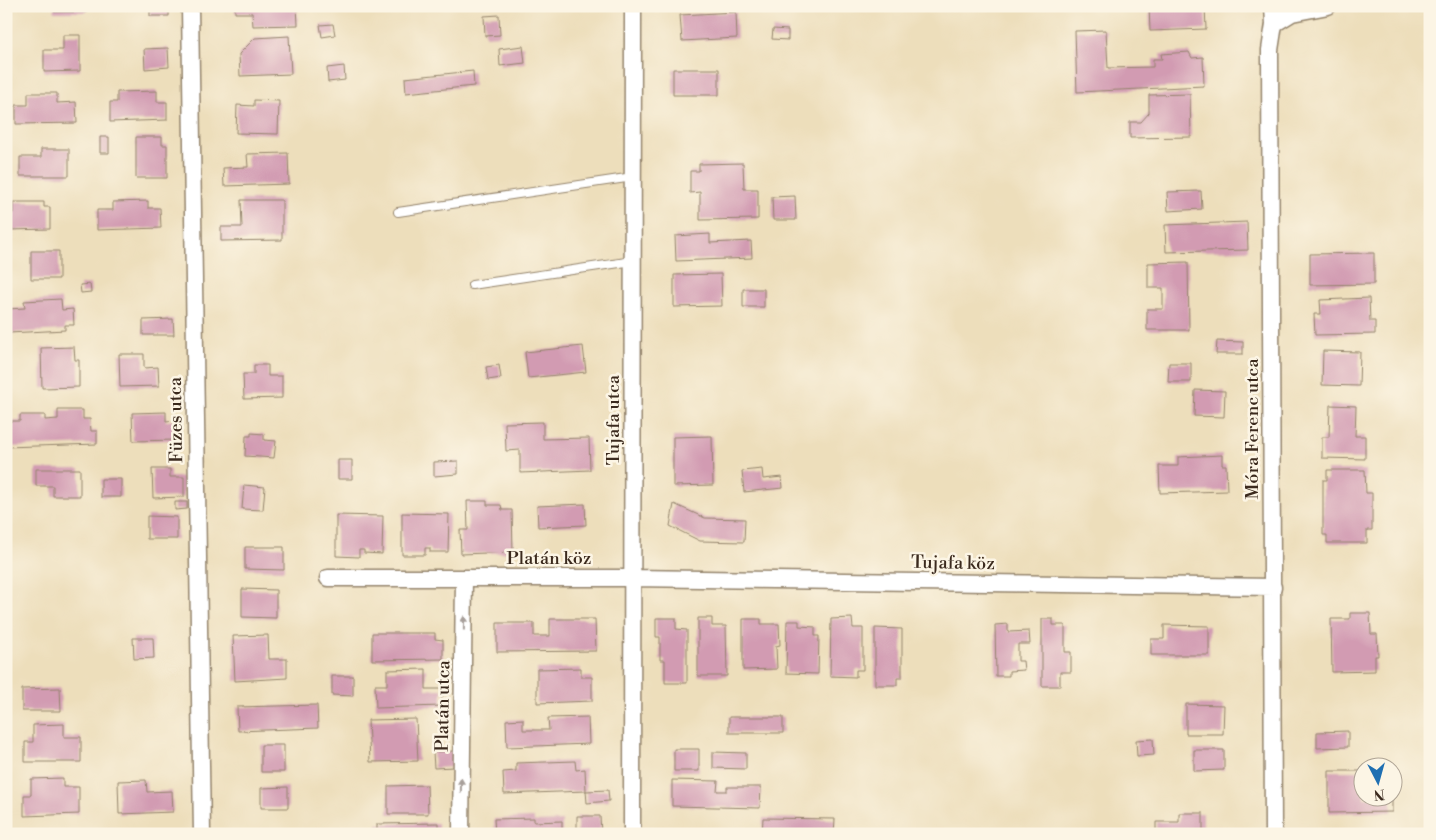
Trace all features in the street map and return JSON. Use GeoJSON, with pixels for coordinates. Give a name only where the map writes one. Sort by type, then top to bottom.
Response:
{"type":"FeatureCollection","features":[{"type":"Feature","properties":{"kind":"street","name":"Füzes utca"},"geometry":{"type":"LineString","coordinates":[[190,6],[202,834]]}},
{"type":"Feature","properties":{"kind":"street","name":"Tujafa utca"},"geometry":{"type":"LineString","coordinates":[[632,834],[633,6]]}},
{"type":"Feature","properties":{"kind":"street","name":"Móra Ferenc utca"},"geometry":{"type":"LineString","coordinates":[[1273,6],[1274,24],[1270,50],[1273,834]]}},
{"type":"Feature","properties":{"kind":"street"},"geometry":{"type":"LineString","coordinates":[[1274,24],[1292,13],[1328,6]]}},
{"type":"Feature","properties":{"kind":"street","name":"Platán köz"},"geometry":{"type":"LineString","coordinates":[[328,578],[633,578]]}},
{"type":"Feature","properties":{"kind":"street","name":"Platán utca"},"geometry":{"type":"LineString","coordinates":[[461,834],[464,578]]}},
{"type":"Feature","properties":{"kind":"street","name":"Tujafa köz"},"geometry":{"type":"LineString","coordinates":[[633,578],[1273,587]]}},
{"type":"Feature","properties":{"kind":"lane"},"geometry":{"type":"LineString","coordinates":[[398,212],[633,177]]}},
{"type":"Feature","properties":{"kind":"lane"},"geometry":{"type":"LineString","coordinates":[[472,286],[633,261]]}},
{"type":"Feature","properties":{"kind":"building"},"geometry":{"type":"Polygon","coordinates":[[[54,6],[87,6],[87,12],[54,12],[54,6]]]}},
{"type":"Feature","properties":{"kind":"building"},"geometry":{"type":"Polygon","coordinates":[[[150,6],[169,6],[169,16],[150,16],[150,6]]]}},
{"type":"Feature","properties":{"kind":"building"},"geometry":{"type":"Polygon","coordinates":[[[235,6],[297,6],[298,25],[253,26],[252,13],[235,13],[235,6]]]}},
{"type":"Feature","properties":{"kind":"building"},"geometry":{"type":"Polygon","coordinates":[[[1149,6],[1205,6],[1206,29],[1150,31],[1149,6]]]}},
{"type":"Feature","properties":{"kind":"building"},"geometry":{"type":"Polygon","coordinates":[[[736,12],[737,38],[682,41],[680,15],[736,12]]]}},
{"type":"Feature","properties":{"kind":"building"},"geometry":{"type":"Polygon","coordinates":[[[499,15],[500,35],[485,36],[484,16],[499,15]]]}},
{"type":"Feature","properties":{"kind":"building"},"geometry":{"type":"Polygon","coordinates":[[[333,24],[335,35],[322,37],[320,25],[333,24]]]}},
{"type":"Feature","properties":{"kind":"building"},"geometry":{"type":"Polygon","coordinates":[[[773,29],[788,30],[788,40],[772,39],[773,29]]]}},
{"type":"Feature","properties":{"kind":"building"},"geometry":{"type":"Polygon","coordinates":[[[1106,30],[1108,68],[1153,67],[1153,59],[1162,59],[1161,54],[1189,52],[1192,58],[1203,57],[1204,86],[1077,92],[1075,31],[1106,30]]]}},
{"type":"Feature","properties":{"kind":"building"},"geometry":{"type":"Polygon","coordinates":[[[63,35],[80,35],[80,71],[44,72],[44,50],[63,50],[63,35]]]}},
{"type":"Feature","properties":{"kind":"building"},"geometry":{"type":"Polygon","coordinates":[[[289,36],[291,74],[240,76],[239,54],[255,38],[289,36]]]}},
{"type":"Feature","properties":{"kind":"building"},"geometry":{"type":"Polygon","coordinates":[[[523,46],[525,63],[500,66],[499,49],[523,46]]]}},
{"type":"Feature","properties":{"kind":"building"},"geometry":{"type":"Polygon","coordinates":[[[168,48],[169,67],[145,69],[144,49],[168,48]]]}},
{"type":"Feature","properties":{"kind":"building"},"geometry":{"type":"Polygon","coordinates":[[[344,66],[345,80],[328,82],[327,68],[344,66]]]}},
{"type":"Feature","properties":{"kind":"building"},"geometry":{"type":"Polygon","coordinates":[[[673,69],[719,69],[719,95],[673,95],[673,69]]]}},
{"type":"Feature","properties":{"kind":"building"},"geometry":{"type":"Polygon","coordinates":[[[473,71],[474,86],[406,93],[405,78],[473,71]]]}},
{"type":"Feature","properties":{"kind":"building"},"geometry":{"type":"Polygon","coordinates":[[[157,91],[157,102],[167,102],[167,120],[110,122],[110,102],[117,102],[117,92],[157,91]]]}},
{"type":"Feature","properties":{"kind":"building"},"geometry":{"type":"Polygon","coordinates":[[[28,93],[57,93],[57,103],[76,102],[77,123],[16,124],[16,105],[28,105],[28,93]]]}},
{"type":"Feature","properties":{"kind":"building"},"geometry":{"type":"Polygon","coordinates":[[[1190,94],[1191,137],[1130,138],[1130,122],[1141,122],[1149,113],[1149,95],[1190,94]]]}},
{"type":"Feature","properties":{"kind":"building"},"geometry":{"type":"Polygon","coordinates":[[[254,100],[279,101],[278,134],[236,133],[237,105],[254,106],[254,100]]]}},
{"type":"Feature","properties":{"kind":"building"},"geometry":{"type":"Polygon","coordinates":[[[100,137],[109,137],[109,153],[100,153],[100,137]]]}},
{"type":"Feature","properties":{"kind":"building"},"geometry":{"type":"Polygon","coordinates":[[[136,137],[162,137],[162,145],[167,145],[167,178],[136,178],[136,137]]]}},
{"type":"Feature","properties":{"kind":"building"},"geometry":{"type":"Polygon","coordinates":[[[41,149],[69,149],[69,176],[20,176],[20,157],[41,157],[41,149]]]}},
{"type":"Feature","properties":{"kind":"building"},"geometry":{"type":"Polygon","coordinates":[[[288,153],[289,184],[224,186],[223,168],[248,167],[247,154],[288,153]]]}},
{"type":"Feature","properties":{"kind":"building"},"geometry":{"type":"Polygon","coordinates":[[[743,163],[744,189],[758,189],[758,219],[700,220],[700,192],[690,193],[690,171],[699,171],[699,164],[743,163]]]}},
{"type":"Feature","properties":{"kind":"building"},"geometry":{"type":"Polygon","coordinates":[[[1201,191],[1202,209],[1168,211],[1167,192],[1201,191]]]}},
{"type":"Feature","properties":{"kind":"building"},"geometry":{"type":"Polygon","coordinates":[[[795,196],[796,220],[773,220],[772,197],[795,196]]]}},
{"type":"Feature","properties":{"kind":"building"},"geometry":{"type":"Polygon","coordinates":[[[241,200],[282,200],[282,240],[221,241],[221,227],[242,227],[241,200]]]}},
{"type":"Feature","properties":{"kind":"building"},"geometry":{"type":"Polygon","coordinates":[[[148,201],[148,208],[160,208],[161,228],[97,230],[97,210],[113,210],[113,202],[148,201]]]}},
{"type":"Feature","properties":{"kind":"building"},"geometry":{"type":"Polygon","coordinates":[[[13,202],[44,202],[44,207],[50,207],[50,229],[9,230],[9,213],[13,213],[13,202]]]}},
{"type":"Feature","properties":{"kind":"building"},"geometry":{"type":"Polygon","coordinates":[[[1247,222],[1248,250],[1166,252],[1165,225],[1247,222]]]}},
{"type":"Feature","properties":{"kind":"building"},"geometry":{"type":"Polygon","coordinates":[[[710,234],[710,243],[751,241],[752,258],[676,261],[675,236],[710,234]]]}},
{"type":"Feature","properties":{"kind":"building"},"geometry":{"type":"Polygon","coordinates":[[[31,251],[59,251],[59,279],[31,279],[31,251]]]}},
{"type":"Feature","properties":{"kind":"building"},"geometry":{"type":"Polygon","coordinates":[[[1374,253],[1374,284],[1310,285],[1310,254],[1374,253]]]}},
{"type":"Feature","properties":{"kind":"building"},"geometry":{"type":"Polygon","coordinates":[[[1188,262],[1189,330],[1147,330],[1147,309],[1163,309],[1163,288],[1148,288],[1148,263],[1188,262]]]}},
{"type":"Feature","properties":{"kind":"building"},"geometry":{"type":"Polygon","coordinates":[[[721,274],[722,306],[674,307],[674,275],[721,274]]]}},
{"type":"Feature","properties":{"kind":"building"},"geometry":{"type":"Polygon","coordinates":[[[90,284],[91,292],[81,293],[80,285],[90,284]]]}},
{"type":"Feature","properties":{"kind":"building"},"geometry":{"type":"Polygon","coordinates":[[[743,289],[764,289],[764,307],[743,307],[743,289]]]}},
{"type":"Feature","properties":{"kind":"building"},"geometry":{"type":"Polygon","coordinates":[[[1369,298],[1370,321],[1375,321],[1375,334],[1315,335],[1314,314],[1321,314],[1320,300],[1369,298]]]}},
{"type":"Feature","properties":{"kind":"building"},"geometry":{"type":"Polygon","coordinates":[[[61,299],[62,310],[73,309],[74,325],[65,325],[65,330],[9,333],[7,309],[25,308],[24,301],[61,299]]]}},
{"type":"Feature","properties":{"kind":"building"},"geometry":{"type":"Polygon","coordinates":[[[173,319],[174,335],[143,335],[143,320],[173,319]]]}},
{"type":"Feature","properties":{"kind":"building"},"geometry":{"type":"Polygon","coordinates":[[[1217,341],[1243,342],[1243,354],[1216,354],[1217,341]]]}},
{"type":"Feature","properties":{"kind":"building"},"geometry":{"type":"Polygon","coordinates":[[[583,346],[586,372],[528,378],[525,352],[583,346]]]}},
{"type":"Feature","properties":{"kind":"building"},"geometry":{"type":"Polygon","coordinates":[[[74,347],[75,360],[79,360],[79,387],[42,388],[41,348],[74,347]]]}},
{"type":"Feature","properties":{"kind":"building"},"geometry":{"type":"Polygon","coordinates":[[[1323,351],[1360,352],[1359,386],[1322,385],[1323,351]]]}},
{"type":"Feature","properties":{"kind":"building"},"geometry":{"type":"Polygon","coordinates":[[[119,354],[144,354],[144,368],[158,367],[159,386],[120,387],[119,354]]]}},
{"type":"Feature","properties":{"kind":"building"},"geometry":{"type":"Polygon","coordinates":[[[1169,363],[1191,363],[1191,382],[1168,382],[1169,363]]]}},
{"type":"Feature","properties":{"kind":"building"},"geometry":{"type":"Polygon","coordinates":[[[254,365],[268,365],[268,376],[282,376],[282,398],[244,399],[243,374],[254,374],[254,365]]]}},
{"type":"Feature","properties":{"kind":"building"},"geometry":{"type":"Polygon","coordinates":[[[499,365],[501,378],[488,380],[486,367],[499,365]]]}},
{"type":"Feature","properties":{"kind":"building"},"geometry":{"type":"Polygon","coordinates":[[[1195,390],[1225,391],[1224,417],[1194,416],[1195,390]]]}},
{"type":"Feature","properties":{"kind":"building"},"geometry":{"type":"Polygon","coordinates":[[[1330,405],[1356,406],[1355,436],[1365,436],[1365,459],[1322,458],[1322,437],[1329,437],[1330,405]]]}},
{"type":"Feature","properties":{"kind":"building"},"geometry":{"type":"Polygon","coordinates":[[[58,410],[83,410],[83,419],[90,419],[91,431],[97,431],[97,444],[6,447],[6,421],[20,421],[20,415],[45,415],[45,420],[58,419],[58,410]]]}},
{"type":"Feature","properties":{"kind":"building"},"geometry":{"type":"Polygon","coordinates":[[[166,412],[166,421],[175,420],[176,440],[133,441],[132,413],[166,412]]]}},
{"type":"Feature","properties":{"kind":"building"},"geometry":{"type":"Polygon","coordinates":[[[543,422],[543,439],[589,438],[590,470],[520,473],[520,450],[506,451],[505,423],[543,422]]]}},
{"type":"Feature","properties":{"kind":"building"},"geometry":{"type":"Polygon","coordinates":[[[251,433],[264,434],[264,440],[276,441],[274,458],[245,456],[246,436],[251,436],[251,433]]]}},
{"type":"Feature","properties":{"kind":"building"},"geometry":{"type":"Polygon","coordinates":[[[712,436],[713,485],[673,486],[673,437],[712,436]]]}},
{"type":"Feature","properties":{"kind":"building"},"geometry":{"type":"Polygon","coordinates":[[[1222,455],[1222,465],[1226,465],[1227,491],[1160,493],[1159,466],[1178,466],[1178,457],[1222,455]]]}},
{"type":"Feature","properties":{"kind":"building"},"geometry":{"type":"Polygon","coordinates":[[[338,460],[352,460],[352,479],[338,479],[338,460]]]}},
{"type":"Feature","properties":{"kind":"building"},"geometry":{"type":"Polygon","coordinates":[[[458,461],[458,474],[434,476],[434,462],[458,461]]]}},
{"type":"Feature","properties":{"kind":"building"},"geometry":{"type":"Polygon","coordinates":[[[36,469],[80,469],[80,496],[53,496],[53,486],[36,486],[36,469]]]}},
{"type":"Feature","properties":{"kind":"building"},"geometry":{"type":"Polygon","coordinates":[[[152,469],[170,469],[170,477],[184,477],[184,497],[153,498],[152,469]]]}},
{"type":"Feature","properties":{"kind":"building"},"geometry":{"type":"Polygon","coordinates":[[[762,469],[763,479],[782,477],[783,488],[744,492],[742,471],[762,469]]]}},
{"type":"Feature","properties":{"kind":"building"},"geometry":{"type":"Polygon","coordinates":[[[1327,470],[1365,470],[1366,493],[1372,493],[1372,530],[1367,530],[1367,543],[1327,543],[1327,535],[1323,535],[1323,480],[1327,480],[1327,470]]]}},
{"type":"Feature","properties":{"kind":"building"},"geometry":{"type":"Polygon","coordinates":[[[101,479],[121,479],[121,497],[101,497],[101,479]]]}},
{"type":"Feature","properties":{"kind":"building"},"geometry":{"type":"Polygon","coordinates":[[[244,485],[265,487],[263,510],[242,509],[244,485]]]}},
{"type":"Feature","properties":{"kind":"building"},"geometry":{"type":"Polygon","coordinates":[[[467,501],[487,501],[487,505],[501,505],[502,510],[512,510],[513,552],[461,554],[460,530],[468,530],[467,501]]]}},
{"type":"Feature","properties":{"kind":"building"},"geometry":{"type":"Polygon","coordinates":[[[175,502],[187,502],[187,509],[175,510],[175,502]]]}},
{"type":"Feature","properties":{"kind":"building"},"geometry":{"type":"Polygon","coordinates":[[[585,504],[586,525],[538,527],[537,506],[585,504]]]}},
{"type":"Feature","properties":{"kind":"building"},"geometry":{"type":"Polygon","coordinates":[[[674,504],[705,518],[745,519],[744,542],[700,541],[670,526],[674,504]]]}},
{"type":"Feature","properties":{"kind":"building"},"geometry":{"type":"Polygon","coordinates":[[[402,513],[449,514],[448,552],[430,552],[430,548],[425,548],[425,555],[402,555],[402,513]]]}},
{"type":"Feature","properties":{"kind":"building"},"geometry":{"type":"Polygon","coordinates":[[[336,515],[383,516],[382,554],[364,553],[364,550],[359,550],[359,557],[336,556],[336,515]]]}},
{"type":"Feature","properties":{"kind":"building"},"geometry":{"type":"Polygon","coordinates":[[[147,516],[177,517],[177,539],[147,539],[147,516]]]}},
{"type":"Feature","properties":{"kind":"building"},"geometry":{"type":"Polygon","coordinates":[[[245,547],[284,547],[284,570],[245,569],[245,547]]]}},
{"type":"Feature","properties":{"kind":"building"},"geometry":{"type":"Polygon","coordinates":[[[242,589],[276,590],[276,618],[242,617],[242,589]]]}},
{"type":"Feature","properties":{"kind":"building"},"geometry":{"type":"Polygon","coordinates":[[[1350,613],[1370,613],[1371,634],[1377,634],[1378,656],[1375,656],[1375,671],[1332,672],[1331,619],[1350,619],[1350,613]]]}},
{"type":"Feature","properties":{"kind":"building"},"geometry":{"type":"Polygon","coordinates":[[[656,618],[676,618],[676,629],[687,630],[687,683],[665,683],[665,660],[660,660],[660,637],[656,637],[656,618]]]}},
{"type":"Feature","properties":{"kind":"building"},"geometry":{"type":"Polygon","coordinates":[[[698,618],[712,618],[712,626],[726,626],[727,676],[698,676],[698,618]]]}},
{"type":"Feature","properties":{"kind":"building"},"geometry":{"type":"Polygon","coordinates":[[[852,618],[853,628],[863,628],[863,670],[856,670],[856,677],[830,676],[831,619],[852,618]]]}},
{"type":"Feature","properties":{"kind":"building"},"geometry":{"type":"Polygon","coordinates":[[[550,619],[595,619],[596,651],[497,652],[497,623],[534,623],[534,636],[550,636],[550,619]]]}},
{"type":"Feature","properties":{"kind":"building"},"geometry":{"type":"Polygon","coordinates":[[[743,619],[761,619],[761,624],[779,624],[780,645],[776,646],[777,669],[743,670],[743,619]]]}},
{"type":"Feature","properties":{"kind":"building"},"geometry":{"type":"Polygon","coordinates":[[[1042,619],[1053,619],[1053,625],[1065,625],[1065,652],[1071,652],[1071,672],[1060,672],[1060,686],[1042,686],[1042,619]]]}},
{"type":"Feature","properties":{"kind":"building"},"geometry":{"type":"Polygon","coordinates":[[[787,621],[799,621],[799,626],[815,627],[815,636],[819,636],[818,674],[786,673],[787,621]]]}},
{"type":"Feature","properties":{"kind":"building"},"geometry":{"type":"Polygon","coordinates":[[[1008,624],[1008,632],[1029,631],[1030,644],[1018,644],[1018,661],[1023,661],[1024,670],[1009,671],[1009,676],[996,676],[995,625],[1008,624]]]}},
{"type":"Feature","properties":{"kind":"building"},"geometry":{"type":"Polygon","coordinates":[[[1164,625],[1209,626],[1209,655],[1151,655],[1151,639],[1164,639],[1164,625]]]}},
{"type":"Feature","properties":{"kind":"building"},"geometry":{"type":"Polygon","coordinates":[[[875,628],[902,629],[902,678],[897,678],[897,685],[875,685],[875,628]]]}},
{"type":"Feature","properties":{"kind":"building"},"geometry":{"type":"Polygon","coordinates":[[[372,633],[435,633],[435,639],[443,640],[443,659],[372,660],[372,633]]]}},
{"type":"Feature","properties":{"kind":"building"},"geometry":{"type":"Polygon","coordinates":[[[268,635],[269,659],[287,659],[287,678],[235,681],[233,636],[268,635]]]}},
{"type":"Feature","properties":{"kind":"building"},"geometry":{"type":"Polygon","coordinates":[[[133,638],[153,638],[154,658],[134,659],[133,638]]]}},
{"type":"Feature","properties":{"kind":"building"},"geometry":{"type":"Polygon","coordinates":[[[581,668],[581,677],[592,677],[592,701],[537,703],[537,669],[581,668]]]}},
{"type":"Feature","properties":{"kind":"building"},"geometry":{"type":"Polygon","coordinates":[[[426,669],[426,689],[442,689],[442,706],[376,708],[375,685],[387,685],[387,670],[426,669]]]}},
{"type":"Feature","properties":{"kind":"building"},"geometry":{"type":"Polygon","coordinates":[[[332,676],[353,676],[353,696],[332,695],[332,676]]]}},
{"type":"Feature","properties":{"kind":"building"},"geometry":{"type":"Polygon","coordinates":[[[60,688],[61,711],[22,711],[22,689],[60,688]]]}},
{"type":"Feature","properties":{"kind":"building"},"geometry":{"type":"Polygon","coordinates":[[[1186,704],[1224,705],[1223,734],[1186,734],[1186,704]]]}},
{"type":"Feature","properties":{"kind":"building"},"geometry":{"type":"Polygon","coordinates":[[[317,705],[318,728],[238,731],[237,707],[317,705]]]}},
{"type":"Feature","properties":{"kind":"building"},"geometry":{"type":"Polygon","coordinates":[[[588,717],[589,744],[507,747],[506,720],[523,719],[523,730],[549,730],[548,718],[588,717]]]}},
{"type":"Feature","properties":{"kind":"building"},"geometry":{"type":"Polygon","coordinates":[[[729,717],[783,717],[783,733],[729,733],[729,717]]]}},
{"type":"Feature","properties":{"kind":"building"},"geometry":{"type":"Polygon","coordinates":[[[416,719],[418,761],[370,762],[368,720],[416,719]]]}},
{"type":"Feature","properties":{"kind":"building"},"geometry":{"type":"Polygon","coordinates":[[[64,724],[64,737],[81,737],[81,762],[25,762],[25,742],[33,742],[33,725],[64,724]]]}},
{"type":"Feature","properties":{"kind":"building"},"geometry":{"type":"Polygon","coordinates":[[[1348,731],[1348,747],[1317,748],[1317,732],[1348,731]]]}},
{"type":"Feature","properties":{"kind":"building"},"geometry":{"type":"Polygon","coordinates":[[[1153,739],[1154,755],[1137,756],[1136,740],[1153,739]]]}},
{"type":"Feature","properties":{"kind":"building"},"geometry":{"type":"Polygon","coordinates":[[[261,745],[284,745],[284,772],[261,772],[261,745]]]}},
{"type":"Feature","properties":{"kind":"building"},"geometry":{"type":"Polygon","coordinates":[[[674,749],[699,749],[699,771],[674,771],[674,749]]]}},
{"type":"Feature","properties":{"kind":"building"},"geometry":{"type":"Polygon","coordinates":[[[1194,750],[1224,750],[1224,770],[1194,771],[1194,750]]]}},
{"type":"Feature","properties":{"kind":"building"},"geometry":{"type":"Polygon","coordinates":[[[454,751],[454,767],[434,768],[433,752],[454,751]]]}},
{"type":"Feature","properties":{"kind":"building"},"geometry":{"type":"Polygon","coordinates":[[[713,752],[746,753],[746,769],[713,768],[713,752]]]}},
{"type":"Feature","properties":{"kind":"building"},"geometry":{"type":"Polygon","coordinates":[[[575,761],[576,770],[585,769],[586,791],[504,794],[503,772],[516,771],[516,763],[575,761]]]}},
{"type":"Feature","properties":{"kind":"building"},"geometry":{"type":"Polygon","coordinates":[[[1329,771],[1354,771],[1354,808],[1392,808],[1392,812],[1329,813],[1329,771]]]}},
{"type":"Feature","properties":{"kind":"building"},"geometry":{"type":"Polygon","coordinates":[[[63,778],[63,787],[79,787],[79,814],[24,816],[24,795],[31,795],[31,779],[63,778]]]}},
{"type":"Feature","properties":{"kind":"building"},"geometry":{"type":"Polygon","coordinates":[[[146,780],[147,792],[172,791],[173,812],[119,814],[118,781],[146,780]]]}},
{"type":"Feature","properties":{"kind":"building"},"geometry":{"type":"Polygon","coordinates":[[[672,780],[718,781],[717,791],[727,791],[727,787],[761,787],[760,808],[672,806],[672,780]]]}},
{"type":"Feature","properties":{"kind":"building"},"geometry":{"type":"Polygon","coordinates":[[[427,785],[428,814],[388,814],[388,786],[427,785]]]}},
{"type":"Feature","properties":{"kind":"building"},"geometry":{"type":"Polygon","coordinates":[[[288,787],[288,808],[261,808],[261,788],[288,787]]]}},
{"type":"Feature","properties":{"kind":"building"},"geometry":{"type":"Polygon","coordinates":[[[608,790],[609,801],[587,803],[586,791],[608,790]]]}},
{"type":"Feature","properties":{"kind":"building"},"geometry":{"type":"Polygon","coordinates":[[[1179,813],[1203,813],[1203,834],[1156,834],[1156,822],[1179,822],[1179,813]]]}},
{"type":"Feature","properties":{"kind":"building"},"geometry":{"type":"Polygon","coordinates":[[[577,816],[600,816],[601,834],[577,834],[577,816]]]}},
{"type":"Feature","properties":{"kind":"building"},"geometry":{"type":"Polygon","coordinates":[[[534,818],[534,822],[562,821],[562,834],[495,834],[494,819],[534,818]]]}},
{"type":"Feature","properties":{"kind":"building"},"geometry":{"type":"Polygon","coordinates":[[[763,818],[835,819],[834,834],[762,834],[763,818]]]}},
{"type":"Feature","properties":{"kind":"building"},"geometry":{"type":"Polygon","coordinates":[[[438,823],[438,834],[377,834],[377,824],[438,823]]]}}]}
